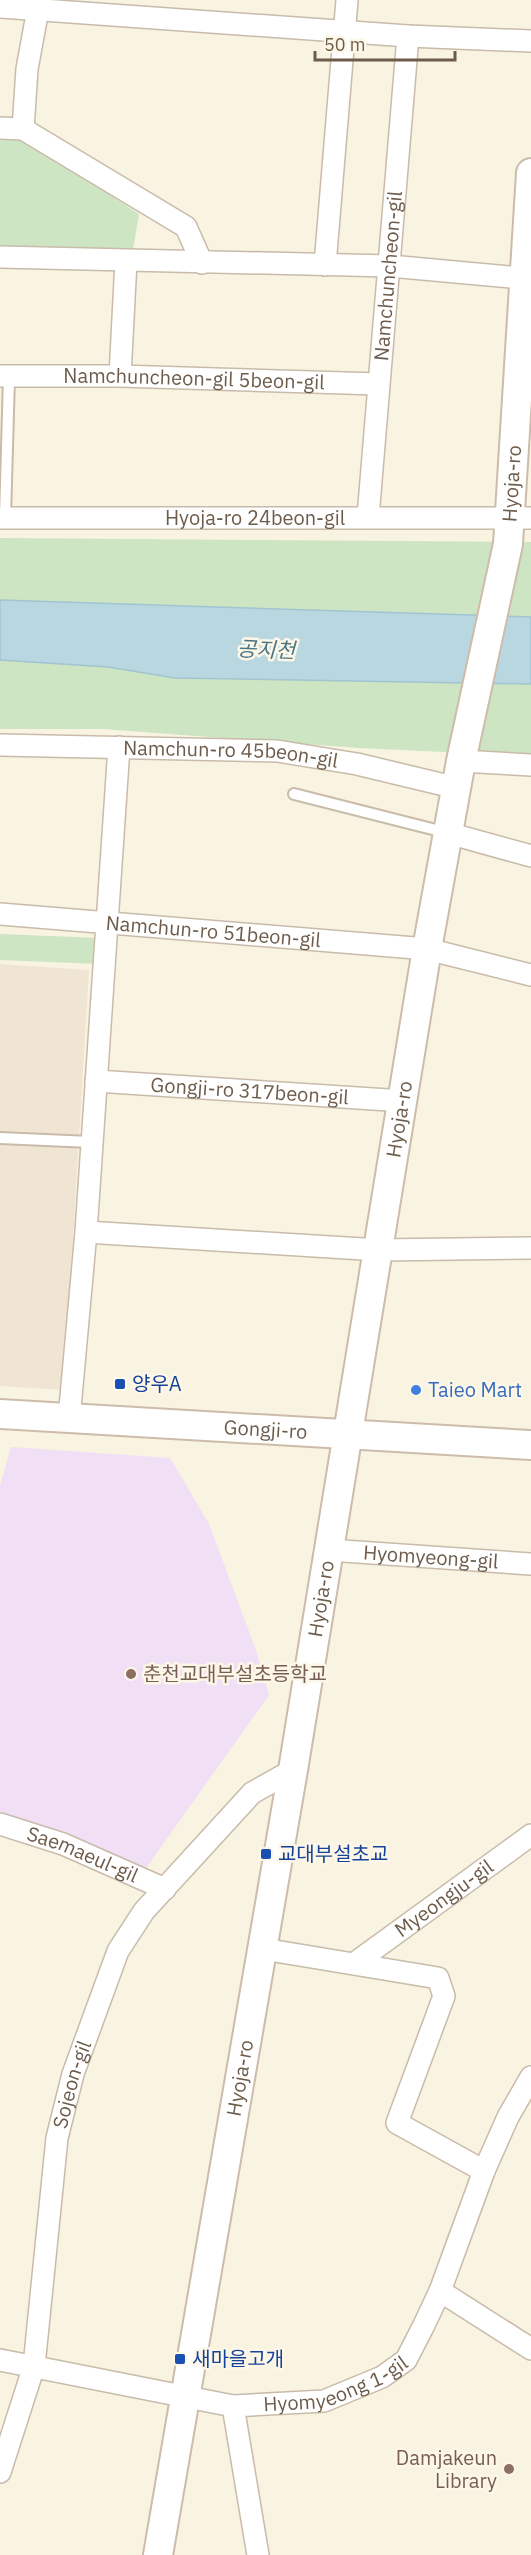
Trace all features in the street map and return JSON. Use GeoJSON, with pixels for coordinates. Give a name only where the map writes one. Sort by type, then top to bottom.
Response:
{"type":"FeatureCollection","features":[{"type":"Feature","properties":{"kind":"street"},"geometry":{"type":"LineString","coordinates":[[325,265],[347,0]]}},
{"type":"Feature","properties":{"kind":"street"},"geometry":{"type":"LineString","coordinates":[[0,7],[408,36],[531,41]]}},
{"type":"Feature","properties":{"kind":"street"},"geometry":{"type":"LineString","coordinates":[[23,129],[27,69],[38,9]]}},
{"type":"Feature","properties":{"kind":"street","name":"Namchuncheon-gil"},"geometry":{"type":"LineString","coordinates":[[368,517],[408,36]]}},
{"type":"Feature","properties":{"kind":"street"},"geometry":{"type":"LineString","coordinates":[[0,128],[23,129],[186,227],[202,263]]}},
{"type":"Feature","properties":{"kind":"street","name":"Hyoja-ro"},"geometry":{"type":"LineString","coordinates":[[158,2555],[293,1770],[346,1434],[404,1101],[427,949],[461,765],[516,527],[531,172]]}},
{"type":"Feature","properties":{"kind":"street"},"geometry":{"type":"LineString","coordinates":[[0,257],[390,266],[527,278]]}},
{"type":"Feature","properties":{"kind":"street"},"geometry":{"type":"LineString","coordinates":[[120,376],[126,261]]}},
{"type":"Feature","properties":{"kind":"street","name":"Namchuncheon-gil 5beon-gil"},"geometry":{"type":"LineString","coordinates":[[4,377],[120,376],[378,384]]}},
{"type":"Feature","properties":{"kind":"street","name":"Hyoja-ro 24beon-gil"},"geometry":{"type":"LineString","coordinates":[[3,518],[368,517],[516,527]]}},
{"type":"Feature","properties":{"kind":"street","name":"Namchun-ro 45beon-gil"},"geometry":{"type":"LineString","coordinates":[[0,745],[277,751],[357,764],[531,765]]}},
{"type":"Feature","properties":{"kind":"street"},"geometry":{"type":"LineString","coordinates":[[69,1419],[86,1232],[119,747]]}},
{"type":"Feature","properties":{"kind":"street"},"geometry":{"type":"LineString","coordinates":[[448,833],[531,856]]}},
{"type":"Feature","properties":{"kind":"street","name":"Namchun-ro 51beon-gil"},"geometry":{"type":"LineString","coordinates":[[0,914],[427,949],[531,975]]}},
{"type":"Feature","properties":{"kind":"street","name":"Gongji-ro 317beon-gil"},"geometry":{"type":"LineString","coordinates":[[96,1081],[404,1101]]}},
{"type":"Feature","properties":{"kind":"street"},"geometry":{"type":"LineString","coordinates":[[86,1232],[379,1250],[531,1248]]}},
{"type":"Feature","properties":{"kind":"street","name":"Gongji-ro"},"geometry":{"type":"LineString","coordinates":[[0,1414],[531,1445]]}},
{"type":"Feature","properties":{"kind":"street","name":"Hyomyeong-gil"},"geometry":{"type":"LineString","coordinates":[[329,1550],[531,1564]]}},
{"type":"Feature","properties":{"kind":"street","name":"Sojeon-gil"},"geometry":{"type":"LineString","coordinates":[[0,2472],[34,2366],[57,2138],[73,2074],[118,1951],[144,1911],[252,1793],[293,1770]]}},
{"type":"Feature","properties":{"kind":"street","name":"Saemaeul-gil"},"geometry":{"type":"LineString","coordinates":[[0,1824],[63,1844],[165,1889]]}},
{"type":"Feature","properties":{"kind":"street","name":"Myeongju-gil"},"geometry":{"type":"LineString","coordinates":[[355,1963],[531,1835]]}},
{"type":"Feature","properties":{"kind":"street"},"geometry":{"type":"LineString","coordinates":[[263,1949],[438,1978],[444,1996],[397,2123],[484,2171]]}},
{"type":"Feature","properties":{"kind":"street","name":"Hyomyeong 1-gil"},"geometry":{"type":"LineString","coordinates":[[0,2360],[233,2406],[324,2401],[382,2377],[406,2360],[440,2291],[484,2171],[508,2117],[531,2077]]}},
{"type":"Feature","properties":{"kind":"street"},"geometry":{"type":"LineString","coordinates":[[440,2291],[531,2349]]}},
{"type":"Feature","properties":{"kind":"street"},"geometry":{"type":"LineString","coordinates":[[233,2406],[258,2555]]}},
{"type":"Feature","properties":{"kind":"lane","name":"Namchuncheon-gil 5beon-gil"},"geometry":{"type":"LineString","coordinates":[[3,518],[4,377]]}},
{"type":"Feature","properties":{"kind":"lane","name":"Namchun-ro 45beon-gil"},"geometry":{"type":"LineString","coordinates":[[294,794],[448,833]]}},
{"type":"Feature","properties":{"kind":"lane"},"geometry":{"type":"LineString","coordinates":[[0,1138],[91,1142]]}},
{"type":"Feature","properties":{"kind":"shaded area"},"geometry":{"type":"Polygon","coordinates":[[[0,964],[89,970],[64,1390],[0,1386],[0,964]]]}},
{"type":"Feature","properties":{"kind":"shaded area","name":"춘천교대부설초등학교"},"geometry":{"type":"Polygon","coordinates":[[[11,1447],[170,1458],[209,1524],[257,1653],[269,1695],[144,1871],[0,1818],[0,1486],[11,1447]]]}},
{"type":"Feature","properties":{"kind":"green space"},"geometry":{"type":"Polygon","coordinates":[[[16,134],[139,214],[132,255],[0,251],[0,135],[16,134]]]}},
{"type":"Feature","properties":{"kind":"green space"},"geometry":{"type":"Polygon","coordinates":[[[0,538],[531,542],[531,617],[0,600],[0,538]]]}},
{"type":"Feature","properties":{"kind":"green space"},"geometry":{"type":"Polygon","coordinates":[[[0,660],[108,667],[175,678],[531,684],[531,756],[358,748],[103,729],[0,729],[0,660]]]}},
{"type":"Feature","properties":{"kind":"green space"},"geometry":{"type":"Polygon","coordinates":[[[0,934],[99,938],[98,964],[0,960],[0,934]]]}},
{"type":"Feature","properties":{"kind":"water","name":"공지천"},"geometry":{"type":"Polygon","coordinates":[[[0,600],[531,617],[531,684],[175,678],[108,667],[0,660],[0,600]]]}},
{"type":"Feature","properties":{"kind":"place","name":"양우A"},"geometry":{"type":"Point","coordinates":[120,1384]}},
{"type":"Feature","properties":{"kind":"place","name":"Taieo Mart"},"geometry":{"type":"Point","coordinates":[416,1390]}},
{"type":"Feature","properties":{"kind":"place","name":"춘천교대부설초등학교"},"geometry":{"type":"Point","coordinates":[131,1674]}},
{"type":"Feature","properties":{"kind":"place","name":"교대부설초교"},"geometry":{"type":"Point","coordinates":[266,1854]}},
{"type":"Feature","properties":{"kind":"place","name":"새마을고개"},"geometry":{"type":"Point","coordinates":[180,2359]}},
{"type":"Feature","properties":{"kind":"place","name":"Damjakeun Library"},"geometry":{"type":"Point","coordinates":[509,2469]}}]}
